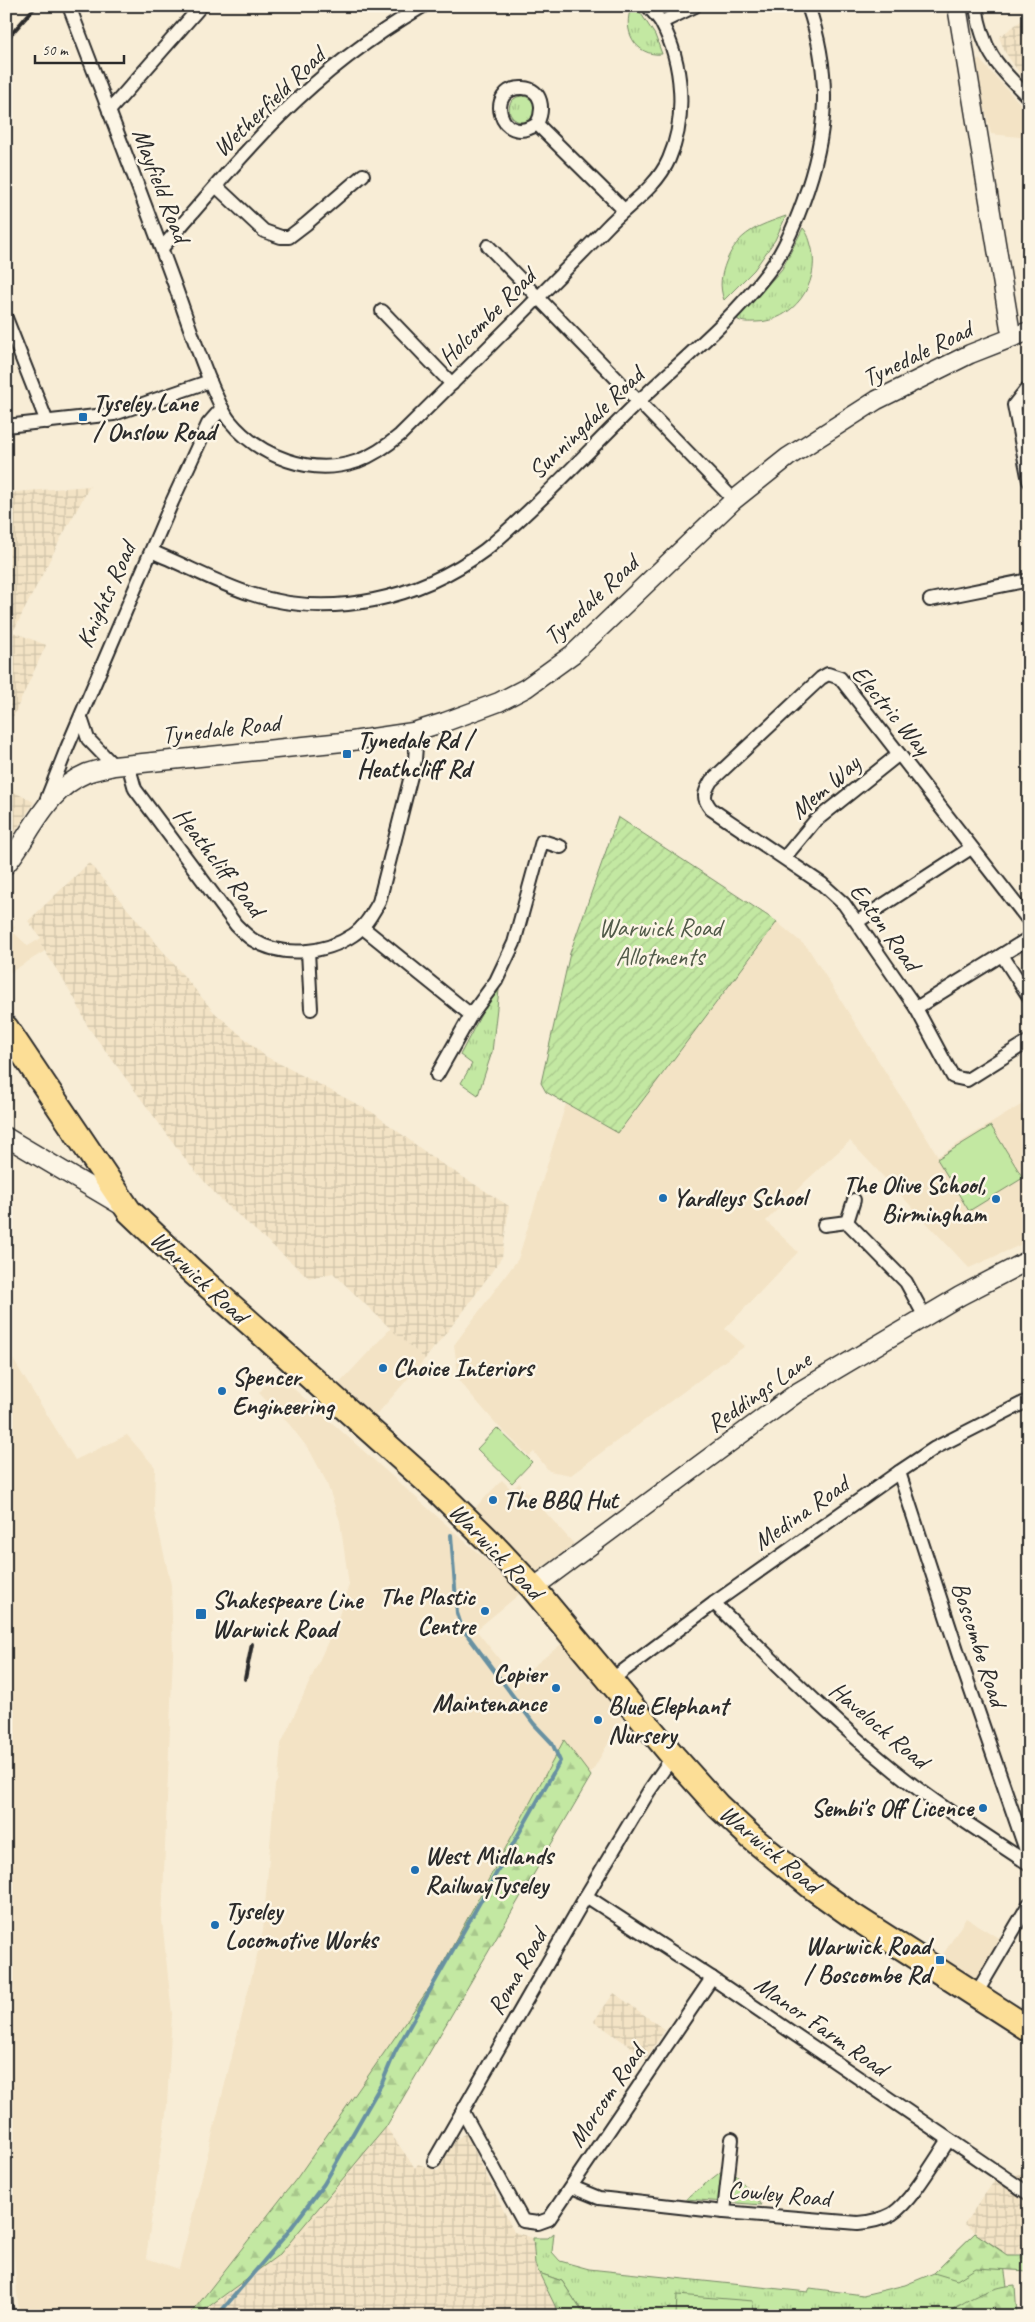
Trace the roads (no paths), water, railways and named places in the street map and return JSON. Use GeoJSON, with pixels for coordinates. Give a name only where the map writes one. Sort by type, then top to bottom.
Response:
{"type":"FeatureCollection","features":[{"type":"Feature","properties":{"kind":"highway","name":"Warwick Road"},"geometry":{"type":"LineString","coordinates":[[6,1028],[129,1211],[281,1352],[439,1492],[490,1542],[533,1588],[673,1756],[718,1806],[752,1838],[812,1887],[850,1914],[1029,2029]]}},
{"type":"Feature","properties":{"kind":"street","name":"Mayfield Road"},"geometry":{"type":"LineString","coordinates":[[69,6],[162,248],[210,381]]}},
{"type":"Feature","properties":{"kind":"street"},"geometry":{"type":"LineString","coordinates":[[109,112],[201,6]]}},
{"type":"Feature","properties":{"kind":"street","name":"Wetherfield Road"},"geometry":{"type":"LineString","coordinates":[[162,248],[256,141],[308,90],[377,37],[423,6]]}},
{"type":"Feature","properties":{"kind":"street"},"geometry":{"type":"LineString","coordinates":[[648,6],[662,22],[695,6]]}},
{"type":"Feature","properties":{"kind":"street","name":"Sunningdale Road"},"geometry":{"type":"LineString","coordinates":[[153,552],[249,593],[288,603],[343,604],[364,602],[407,593],[462,567],[485,550],[754,288],[778,258],[794,229],[815,169],[823,128],[825,100],[822,56],[808,6]]}},
{"type":"Feature","properties":{"kind":"street"},"geometry":{"type":"LineString","coordinates":[[957,6],[1010,328],[1021,333]]}},
{"type":"Feature","properties":{"kind":"street"},"geometry":{"type":"LineString","coordinates":[[976,6],[979,27],[986,48],[1003,71],[1029,98]]}},
{"type":"Feature","properties":{"kind":"street","name":"Holcombe Road"},"geometry":{"type":"LineString","coordinates":[[210,381],[222,408],[236,427],[253,443],[273,455],[294,463],[310,465],[349,464],[386,447],[539,298],[624,210],[658,178],[669,159],[681,111],[679,81],[674,54],[662,22]]}},
{"type":"Feature","properties":{"kind":"street"},"geometry":{"type":"LineString","coordinates":[[537,124],[624,210]]}},
{"type":"Feature","properties":{"kind":"street"},"geometry":{"type":"LineString","coordinates":[[216,186],[264,231],[281,237],[289,236],[306,224],[363,175]]}},
{"type":"Feature","properties":{"kind":"street"},"geometry":{"type":"LineString","coordinates":[[488,246],[734,500]]}},
{"type":"Feature","properties":{"kind":"street"},"geometry":{"type":"LineString","coordinates":[[382,311],[452,384]]}},
{"type":"Feature","properties":{"kind":"street"},"geometry":{"type":"LineString","coordinates":[[6,318],[47,422]]}},
{"type":"Feature","properties":{"kind":"street","name":"Tynedale Road"},"geometry":{"type":"LineString","coordinates":[[121,765],[352,741],[413,732],[499,702],[526,688],[573,654],[734,500],[788,457],[876,400],[970,354],[1021,333]]}},
{"type":"Feature","properties":{"kind":"street"},"geometry":{"type":"LineString","coordinates":[[6,426],[114,414],[210,381]]}},
{"type":"Feature","properties":{"kind":"street"},"geometry":{"type":"LineString","coordinates":[[1025,390],[1014,405],[1029,481]]}},
{"type":"Feature","properties":{"kind":"street","name":"Knights Road"},"geometry":{"type":"LineString","coordinates":[[6,866],[44,807],[122,617],[153,552],[200,440],[208,424],[222,408]]}},
{"type":"Feature","properties":{"kind":"street"},"geometry":{"type":"LineString","coordinates":[[930,600],[1029,580]]}},
{"type":"Feature","properties":{"kind":"street","name":"Electric Way"},"geometry":{"type":"LineString","coordinates":[[704,801],[704,794],[711,781],[828,674],[840,678],[970,848],[1029,921]]}},
{"type":"Feature","properties":{"kind":"street"},"geometry":{"type":"LineString","coordinates":[[80,718],[88,739],[121,765]]}},
{"type":"Feature","properties":{"kind":"street","name":"Heathcliff Road"},"geometry":{"type":"LineString","coordinates":[[121,765],[134,789],[236,925],[253,940],[273,948],[291,952],[308,951],[353,935],[362,927],[378,902],[409,790],[416,746],[413,732]]}},
{"type":"Feature","properties":{"kind":"street","name":"Mem Way"},"geometry":{"type":"LineString","coordinates":[[785,857],[814,822],[899,754]]}},
{"type":"Feature","properties":{"kind":"street","name":"Knights Road"},"geometry":{"type":"LineString","coordinates":[[44,807],[62,790],[87,774],[121,765]]}},
{"type":"Feature","properties":{"kind":"street","name":"Eaton Road"},"geometry":{"type":"LineString","coordinates":[[704,801],[711,809],[785,857],[822,884],[844,904],[916,1008],[1029,938]]}},
{"type":"Feature","properties":{"kind":"street"},"geometry":{"type":"LineString","coordinates":[[437,1075],[471,1016],[496,981],[514,943],[542,841],[561,847]]}},
{"type":"Feature","properties":{"kind":"street"},"geometry":{"type":"LineString","coordinates":[[857,922],[970,848]]}},
{"type":"Feature","properties":{"kind":"street"},"geometry":{"type":"LineString","coordinates":[[362,927],[471,1016]]}},
{"type":"Feature","properties":{"kind":"street"},"geometry":{"type":"LineString","coordinates":[[308,951],[311,1009]]}},
{"type":"Feature","properties":{"kind":"street"},"geometry":{"type":"LineString","coordinates":[[1002,955],[1029,997]]}},
{"type":"Feature","properties":{"kind":"street"},"geometry":{"type":"LineString","coordinates":[[916,1008],[953,1077],[967,1080],[1029,1041]]}},
{"type":"Feature","properties":{"kind":"street"},"geometry":{"type":"LineString","coordinates":[[6,1137],[129,1211]]}},
{"type":"Feature","properties":{"kind":"street"},"geometry":{"type":"LineString","coordinates":[[58,1167],[84,1174],[99,1166]]}},
{"type":"Feature","properties":{"kind":"street"},"geometry":{"type":"LineString","coordinates":[[847,1222],[854,1200]]}},
{"type":"Feature","properties":{"kind":"street"},"geometry":{"type":"LineString","coordinates":[[824,1225],[847,1222]]}},
{"type":"Feature","properties":{"kind":"street"},"geometry":{"type":"LineString","coordinates":[[847,1222],[906,1282],[925,1317]]}},
{"type":"Feature","properties":{"kind":"street","name":"Reddings Lane"},"geometry":{"type":"LineString","coordinates":[[533,1588],[798,1392],[960,1296],[1029,1260]]}},
{"type":"Feature","properties":{"kind":"street","name":"Medina Road"},"geometry":{"type":"LineString","coordinates":[[611,1680],[714,1603],[899,1472],[935,1448],[1029,1400]]}},
{"type":"Feature","properties":{"kind":"street","name":"Boscombe Road"},"geometry":{"type":"LineString","coordinates":[[899,1472],[962,1665],[1029,1859]]}},
{"type":"Feature","properties":{"kind":"street","name":"Havelock Road"},"geometry":{"type":"LineString","coordinates":[[714,1603],[830,1714],[896,1772],[1029,1864]]}},
{"type":"Feature","properties":{"kind":"street","name":"Roma Road"},"geometry":{"type":"LineString","coordinates":[[434,2161],[586,1896],[649,1791],[673,1756]]}},
{"type":"Feature","properties":{"kind":"street","name":"Manor Farm Road"},"geometry":{"type":"LineString","coordinates":[[586,1896],[712,1978],[1029,2194]]}},
{"type":"Feature","properties":{"kind":"street"},"geometry":{"type":"LineString","coordinates":[[976,1994],[1029,1904]]}},
{"type":"Feature","properties":{"kind":"street","name":"Morcom Road"},"geometry":{"type":"LineString","coordinates":[[463,2112],[523,2221],[538,2223],[549,2219],[712,1978]]}},
{"type":"Feature","properties":{"kind":"street"},"geometry":{"type":"LineString","coordinates":[[724,2212],[732,2139]]}},
{"type":"Feature","properties":{"kind":"street","name":"Cowley Road"},"geometry":{"type":"LineString","coordinates":[[572,2187],[599,2198],[724,2212],[858,2223],[877,2221],[893,2213],[906,2201],[948,2140]]}},
{"type":"Feature","properties":{"kind":"waterway"},"geometry":{"type":"LineString","coordinates":[[217,2316],[285,2236],[324,2184],[382,2083],[395,2052],[560,1761],[552,1743],[534,1724],[462,1628],[457,1613],[451,1535]]}},
{"type":"Feature","properties":{"kind":"railway"},"geometry":{"type":"LineString","coordinates":[[6,40],[36,6]]}},
{"type":"Feature","properties":{"kind":"railway"},"geometry":{"type":"LineString","coordinates":[[245,1679],[252,1644]]}},
{"type":"Feature","properties":{"kind":"railway"},"geometry":{"type":"LineString","coordinates":[[6,2245],[13,2316]]}},
{"type":"Feature","properties":{"kind":"place","name":"Tyseley Lane / Onslow Road"},"geometry":{"type":"Point","coordinates":[83,417]}},
{"type":"Feature","properties":{"kind":"place","name":"Tynedale Rd / Heathcliff Rd"},"geometry":{"type":"Point","coordinates":[347,754]}},
{"type":"Feature","properties":{"kind":"place","name":"Yardleys School"},"geometry":{"type":"Point","coordinates":[663,1198]}},
{"type":"Feature","properties":{"kind":"place","name":"The Olive School, Birmingham"},"geometry":{"type":"Point","coordinates":[996,1199]}},
{"type":"Feature","properties":{"kind":"place","name":"Choice Interiors"},"geometry":{"type":"Point","coordinates":[383,1368]}},
{"type":"Feature","properties":{"kind":"place","name":"Spencer Engineering"},"geometry":{"type":"Point","coordinates":[222,1391]}},
{"type":"Feature","properties":{"kind":"place","name":"The BBQ Hut"},"geometry":{"type":"Point","coordinates":[493,1500]}},
{"type":"Feature","properties":{"kind":"place","name":"The Plastic Centre"},"geometry":{"type":"Point","coordinates":[485,1611]}},
{"type":"Feature","properties":{"kind":"place","name":"Shakespeare Line Warwick Road"},"geometry":{"type":"Point","coordinates":[201,1614]}},
{"type":"Feature","properties":{"kind":"place","name":"Copier Maintenance"},"geometry":{"type":"Point","coordinates":[556,1688]}},
{"type":"Feature","properties":{"kind":"place","name":"Blue Elephant Nursery"},"geometry":{"type":"Point","coordinates":[598,1720]}},
{"type":"Feature","properties":{"kind":"place","name":"Sembi's Off Licence"},"geometry":{"type":"Point","coordinates":[983,1808]}},
{"type":"Feature","properties":{"kind":"place","name":"West Midlands RailwayTyseley"},"geometry":{"type":"Point","coordinates":[415,1870]}},
{"type":"Feature","properties":{"kind":"place","name":"Tyseley Locomotive Works"},"geometry":{"type":"Point","coordinates":[215,1925]}},
{"type":"Feature","properties":{"kind":"place","name":"Warwick Road / Boscombe Rd"},"geometry":{"type":"Point","coordinates":[940,1960]}},
{"type":"Feature","properties":{"kind":"park label","name":"Warwick Road Allotments"},"geometry":{"type":"Point","coordinates":[660,942]}}]}
